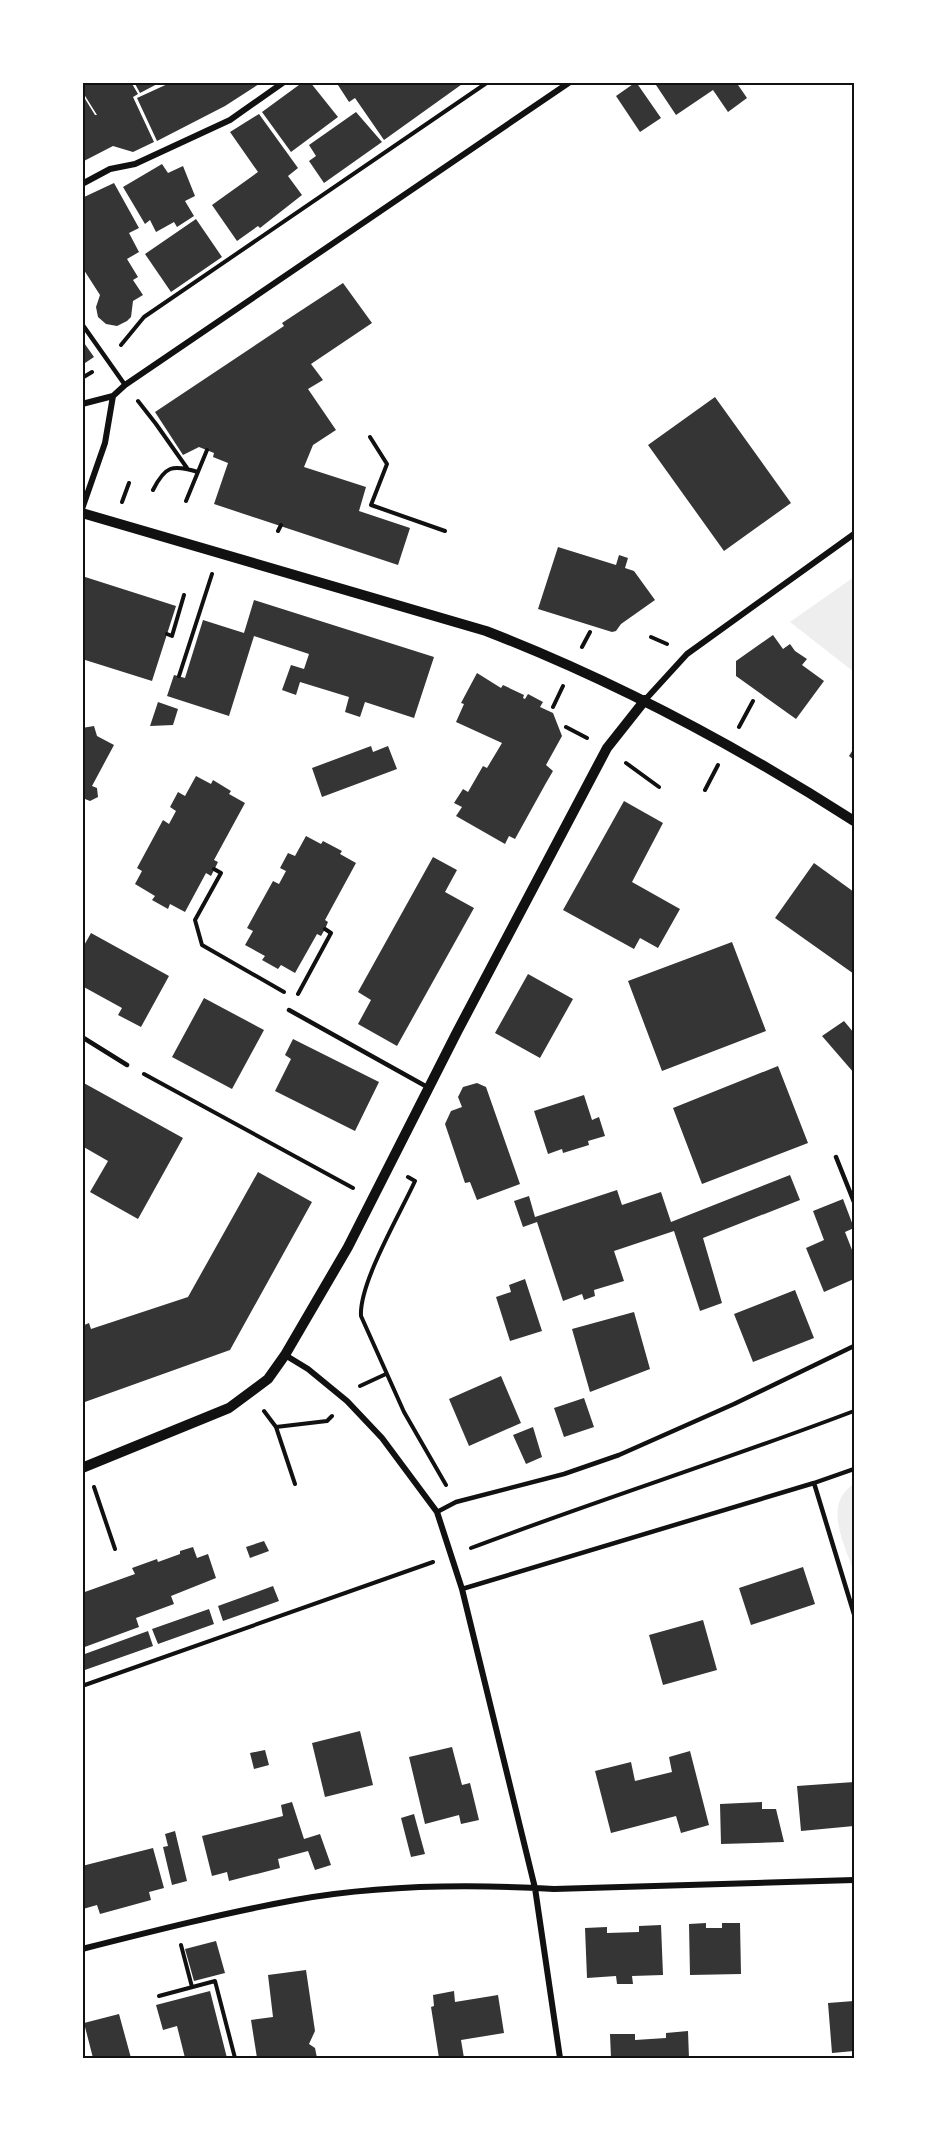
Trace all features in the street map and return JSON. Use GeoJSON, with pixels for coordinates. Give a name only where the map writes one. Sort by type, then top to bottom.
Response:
{"type":"FeatureCollection","features":[{"type":"Feature","properties":{"kind":"street"},"geometry":{"type":"LineString","coordinates":[[82,184],[110,169],[135,164],[230,120],[284,82]]}},
{"type":"Feature","properties":{"kind":"street"},"geometry":{"type":"LineString","coordinates":[[82,404],[113,396],[125,385],[570,82]]}},
{"type":"Feature","properties":{"kind":"street"},"geometry":{"type":"LineString","coordinates":[[113,396],[105,443],[82,511],[486,631],[549,655],[645,700],[792,781],[855,821]]}},
{"type":"Feature","properties":{"kind":"street"},"geometry":{"type":"LineString","coordinates":[[85,1467],[229,1408],[268,1378],[285,1355],[322,1294],[607,748],[645,700],[687,654],[855,534]]}},
{"type":"Feature","properties":{"kind":"street"},"geometry":{"type":"LineString","coordinates":[[285,1355],[308,1369],[346,1401],[382,1438],[437,1512],[462,1589],[535,1888],[560,2058]]}},
{"type":"Feature","properties":{"kind":"street"},"geometry":{"type":"LineString","coordinates":[[82,1949],[297,1900],[353,1893],[437,1888],[565,1889],[855,1880]]}},
{"type":"Feature","properties":{"kind":"lane"},"geometry":{"type":"LineString","coordinates":[[82,324],[125,385]]}},
{"type":"Feature","properties":{"kind":"lane"},"geometry":{"type":"LineString","coordinates":[[289,1010],[429,1088]]}},
{"type":"Feature","properties":{"kind":"lane"},"geometry":{"type":"LineString","coordinates":[[82,1037],[127,1065]]}},
{"type":"Feature","properties":{"kind":"lane"},"geometry":{"type":"LineString","coordinates":[[836,1157],[855,1202]]}},
{"type":"Feature","properties":{"kind":"lane"},"geometry":{"type":"LineString","coordinates":[[437,1512],[456,1502],[564,1474],[619,1455],[734,1404],[855,1346]]}},
{"type":"Feature","properties":{"kind":"lane"},"geometry":{"type":"LineString","coordinates":[[462,1589],[855,1469]]}},
{"type":"Feature","properties":{"kind":"lane"},"geometry":{"type":"LineString","coordinates":[[814,1483],[855,1614]]}},
{"type":"Feature","properties":{"kind":"path"},"geometry":{"type":"LineString","coordinates":[[144,316],[488,82]]}},
{"type":"Feature","properties":{"kind":"path"},"geometry":{"type":"LineString","coordinates":[[125,385],[187,468]]}},
{"type":"Feature","properties":{"kind":"path"},"geometry":{"type":"LineString","coordinates":[[370,437],[387,464],[371,505],[445,531]]}},
{"type":"Feature","properties":{"kind":"path"},"geometry":{"type":"LineString","coordinates":[[186,501],[207,450]]}},
{"type":"Feature","properties":{"kind":"path"},"geometry":{"type":"LineString","coordinates":[[153,490],[164,472],[171,468],[179,466],[198,472]]}},
{"type":"Feature","properties":{"kind":"path"},"geometry":{"type":"LineString","coordinates":[[278,531],[281,525]]}},
{"type":"Feature","properties":{"kind":"path"},"geometry":{"type":"LineString","coordinates":[[179,676],[207,589]]}},
{"type":"Feature","properties":{"kind":"path"},"geometry":{"type":"LineString","coordinates":[[167,634],[172,636],[184,595]]}},
{"type":"Feature","properties":{"kind":"path"},"geometry":{"type":"LineString","coordinates":[[214,869],[221,873],[195,920],[202,945],[296,998]]}},
{"type":"Feature","properties":{"kind":"path"},"geometry":{"type":"LineString","coordinates":[[289,1010],[331,933],[325,930]]}},
{"type":"Feature","properties":{"kind":"path"},"geometry":{"type":"LineString","coordinates":[[127,1065],[372,1199]]}},
{"type":"Feature","properties":{"kind":"path"},"geometry":{"type":"LineString","coordinates":[[389,1167],[415,1181],[366,1286],[361,1305],[361,1316],[404,1412],[456,1502]]}},
{"type":"Feature","properties":{"kind":"path"},"geometry":{"type":"LineString","coordinates":[[252,1392],[276,1427],[295,1484]]}},
{"type":"Feature","properties":{"kind":"path"},"geometry":{"type":"LineString","coordinates":[[85,1467],[115,1549]]}},
{"type":"Feature","properties":{"kind":"path"},"geometry":{"type":"LineString","coordinates":[[180,1943],[192,1987]]}},
{"type":"Feature","properties":{"kind":"path"},"geometry":{"type":"LineString","coordinates":[[159,1996],[215,1981],[235,2058]]}},
{"type":"Feature","properties":{"kind":"shaded area"},"geometry":{"type":"Polygon","coordinates":[[[854,577],[854,672],[790,622],[854,577]]]}},
{"type":"Feature","properties":{"kind":"shaded area"},"geometry":{"type":"Polygon","coordinates":[[[854,1484],[854,1573],[842,1538],[838,1514],[839,1502],[844,1492],[854,1484]]]}},
{"type":"Feature","properties":{"kind":"building"},"geometry":{"type":"Polygon","coordinates":[[[82,82],[131,82],[138,94],[133,97],[154,142],[133,152],[113,146],[82,162],[82,94],[97,115],[82,91],[82,82]]]}},
{"type":"Feature","properties":{"kind":"building"},"geometry":{"type":"Polygon","coordinates":[[[134,82],[161,82],[140,93],[134,82]]]}},
{"type":"Feature","properties":{"kind":"building"},"geometry":{"type":"Polygon","coordinates":[[[172,82],[262,82],[225,106],[157,141],[137,98],[172,82]]]}},
{"type":"Feature","properties":{"kind":"building"},"geometry":{"type":"Polygon","coordinates":[[[303,82],[310,82],[338,117],[291,152],[262,112],[303,82]]]}},
{"type":"Feature","properties":{"kind":"building"},"geometry":{"type":"Polygon","coordinates":[[[336,82],[465,82],[384,140],[355,98],[349,102],[336,82]]]}},
{"type":"Feature","properties":{"kind":"building"},"geometry":{"type":"Polygon","coordinates":[[[636,82],[661,118],[640,132],[616,96],[636,82]]]}},
{"type":"Feature","properties":{"kind":"building"},"geometry":{"type":"Polygon","coordinates":[[[654,82],[736,82],[747,98],[728,112],[713,90],[676,115],[654,82]]]}},
{"type":"Feature","properties":{"kind":"building"},"geometry":{"type":"Polygon","coordinates":[[[356,112],[382,142],[324,183],[309,161],[316,156],[309,145],[356,112]]]}},
{"type":"Feature","properties":{"kind":"building"},"geometry":{"type":"Polygon","coordinates":[[[259,114],[298,168],[288,176],[302,195],[260,228],[258,226],[237,241],[212,205],[258,172],[230,132],[259,114]]]}},
{"type":"Feature","properties":{"kind":"building"},"geometry":{"type":"Polygon","coordinates":[[[162,164],[168,173],[183,166],[195,196],[185,201],[194,216],[177,227],[174,222],[156,232],[150,220],[145,224],[123,187],[162,164]]]}},
{"type":"Feature","properties":{"kind":"building"},"geometry":{"type":"Polygon","coordinates":[[[114,183],[139,228],[129,233],[139,252],[127,259],[138,277],[133,280],[143,295],[133,301],[131,317],[117,326],[106,324],[98,317],[96,307],[100,295],[82,267],[82,198],[114,183]]]}},
{"type":"Feature","properties":{"kind":"building"},"geometry":{"type":"Polygon","coordinates":[[[196,219],[222,257],[171,292],[145,254],[196,219]]]}},
{"type":"Feature","properties":{"kind":"building"},"geometry":{"type":"Polygon","coordinates":[[[343,283],[372,323],[311,364],[323,380],[308,389],[336,430],[313,445],[304,467],[366,487],[359,511],[410,528],[398,565],[214,504],[228,463],[213,457],[214,453],[199,447],[183,455],[155,412],[284,326],[282,323],[343,283]]]}},
{"type":"Feature","properties":{"kind":"building"},"geometry":{"type":"Polygon","coordinates":[[[82,340],[94,357],[82,365],[82,340]]]}},
{"type":"Feature","properties":{"kind":"building"},"geometry":{"type":"Polygon","coordinates":[[[715,397],[791,503],[724,551],[648,445],[715,397]]]}},
{"type":"Feature","properties":{"kind":"building"},"geometry":{"type":"Polygon","coordinates":[[[558,547],[616,565],[619,555],[628,558],[625,568],[634,571],[655,600],[612,632],[538,609],[558,547]]]}},
{"type":"Feature","properties":{"kind":"building"},"geometry":{"type":"Polygon","coordinates":[[[82,576],[176,606],[152,681],[82,659],[82,576]]]}},
{"type":"Feature","properties":{"kind":"building"},"geometry":{"type":"Polygon","coordinates":[[[254,600],[434,657],[414,718],[365,702],[360,717],[345,712],[349,697],[300,682],[296,695],[282,690],[291,665],[304,669],[309,654],[254,636],[229,716],[167,696],[174,675],[185,678],[203,620],[244,633],[254,600]]]}},
{"type":"Feature","properties":{"kind":"building"},"geometry":{"type":"Polygon","coordinates":[[[773,635],[783,649],[790,644],[795,651],[807,659],[802,665],[824,681],[796,719],[736,676],[736,661],[773,635]]]}},
{"type":"Feature","properties":{"kind":"building"},"geometry":{"type":"Polygon","coordinates":[[[477,673],[501,688],[503,685],[524,695],[525,699],[528,694],[543,702],[540,707],[553,713],[562,736],[546,765],[553,771],[515,839],[509,836],[505,844],[456,816],[462,807],[454,803],[463,789],[468,792],[483,766],[487,768],[502,743],[456,722],[464,704],[461,703],[477,673]]]}},
{"type":"Feature","properties":{"kind":"building"},"geometry":{"type":"Polygon","coordinates":[[[158,702],[178,709],[173,725],[150,726],[158,702]]]}},
{"type":"Feature","properties":{"kind":"building"},"geometry":{"type":"Polygon","coordinates":[[[94,726],[97,736],[114,745],[92,786],[97,788],[98,797],[90,801],[85,799],[82,804],[82,728],[94,726]]]}},
{"type":"Feature","properties":{"kind":"building"},"geometry":{"type":"Polygon","coordinates":[[[371,746],[373,752],[388,746],[397,769],[322,797],[312,768],[371,746]]]}},
{"type":"Feature","properties":{"kind":"building"},"geometry":{"type":"Polygon","coordinates":[[[854,748],[854,760],[849,756],[854,748]]]}},
{"type":"Feature","properties":{"kind":"building"},"geometry":{"type":"Polygon","coordinates":[[[196,776],[211,784],[213,780],[231,791],[229,794],[245,803],[214,860],[218,862],[211,876],[206,873],[185,912],[170,904],[168,909],[152,900],[155,896],[135,884],[142,871],[137,868],[163,820],[169,824],[176,811],[170,807],[178,792],[185,796],[196,776]]]}},
{"type":"Feature","properties":{"kind":"building"},"geometry":{"type":"Polygon","coordinates":[[[624,801],[663,823],[632,882],[680,909],[658,948],[640,938],[634,949],[563,910],[624,801]]]}},
{"type":"Feature","properties":{"kind":"building"},"geometry":{"type":"Polygon","coordinates":[[[306,836],[321,844],[323,841],[342,851],[340,854],[356,863],[325,920],[328,922],[325,929],[321,936],[317,934],[295,973],[281,965],[278,969],[262,960],[265,956],[245,945],[253,931],[247,928],[273,881],[279,884],[286,871],[280,868],[288,853],[295,856],[306,836]]]}},
{"type":"Feature","properties":{"kind":"building"},"geometry":{"type":"Polygon","coordinates":[[[433,857],[457,870],[445,892],[474,908],[397,1046],[358,1024],[371,1000],[358,992],[433,857]]]}},
{"type":"Feature","properties":{"kind":"building"},"geometry":{"type":"Polygon","coordinates":[[[814,863],[854,892],[854,974],[775,918],[814,863]]]}},
{"type":"Feature","properties":{"kind":"building"},"geometry":{"type":"Polygon","coordinates":[[[91,933],[169,976],[141,1027],[118,1015],[122,1008],[82,986],[82,949],[91,933]]]}},
{"type":"Feature","properties":{"kind":"building"},"geometry":{"type":"Polygon","coordinates":[[[732,942],[766,1031],[662,1071],[628,981],[732,942]]]}},
{"type":"Feature","properties":{"kind":"building"},"geometry":{"type":"Polygon","coordinates":[[[528,974],[573,999],[540,1058],[495,1033],[528,974]]]}},
{"type":"Feature","properties":{"kind":"building"},"geometry":{"type":"Polygon","coordinates":[[[204,998],[264,1030],[232,1089],[172,1057],[204,998]]]}},
{"type":"Feature","properties":{"kind":"building"},"geometry":{"type":"Polygon","coordinates":[[[844,1021],[854,1033],[854,1073],[822,1036],[844,1021]]]}},
{"type":"Feature","properties":{"kind":"building"},"geometry":{"type":"Polygon","coordinates":[[[293,1039],[379,1082],[355,1131],[275,1091],[291,1059],[285,1055],[293,1039]]]}},
{"type":"Feature","properties":{"kind":"building"},"geometry":{"type":"Polygon","coordinates":[[[778,1066],[808,1143],[702,1184],[673,1108],[778,1066]]]}},
{"type":"Feature","properties":{"kind":"building"},"geometry":{"type":"Polygon","coordinates":[[[82,1082],[183,1138],[138,1219],[90,1192],[108,1161],[82,1146],[82,1082]]]}},
{"type":"Feature","properties":{"kind":"building"},"geometry":{"type":"Polygon","coordinates":[[[477,1083],[486,1087],[520,1184],[477,1200],[470,1182],[465,1183],[445,1124],[451,1111],[462,1107],[458,1097],[463,1087],[477,1083]]]}},
{"type":"Feature","properties":{"kind":"building"},"geometry":{"type":"Polygon","coordinates":[[[584,1095],[592,1120],[599,1117],[605,1136],[588,1141],[589,1145],[563,1153],[562,1149],[548,1154],[534,1111],[584,1095]]]}},
{"type":"Feature","properties":{"kind":"building"},"geometry":{"type":"Polygon","coordinates":[[[258,1172],[312,1202],[230,1350],[82,1403],[82,1326],[89,1323],[91,1329],[188,1297],[258,1172]]]}},
{"type":"Feature","properties":{"kind":"building"},"geometry":{"type":"Polygon","coordinates":[[[790,1175],[800,1200],[703,1238],[722,1303],[700,1311],[674,1231],[614,1251],[624,1281],[594,1290],[595,1296],[584,1300],[582,1294],[563,1301],[537,1222],[523,1227],[514,1201],[529,1196],[535,1217],[617,1190],[622,1205],[661,1192],[671,1222],[790,1175]]]}},
{"type":"Feature","properties":{"kind":"building"},"geometry":{"type":"Polygon","coordinates":[[[843,1199],[854,1228],[845,1232],[854,1255],[854,1279],[824,1292],[806,1248],[824,1240],[813,1211],[843,1199]]]}},
{"type":"Feature","properties":{"kind":"building"},"geometry":{"type":"Polygon","coordinates":[[[525,1279],[542,1331],[510,1341],[496,1297],[511,1292],[509,1285],[525,1279]]]}},
{"type":"Feature","properties":{"kind":"building"},"geometry":{"type":"Polygon","coordinates":[[[795,1290],[814,1338],[753,1362],[734,1314],[795,1290]]]}},
{"type":"Feature","properties":{"kind":"building"},"geometry":{"type":"Polygon","coordinates":[[[634,1312],[650,1369],[590,1392],[572,1329],[634,1312]]]}},
{"type":"Feature","properties":{"kind":"building"},"geometry":{"type":"Polygon","coordinates":[[[501,1376],[521,1423],[469,1446],[449,1399],[501,1376]]]}},
{"type":"Feature","properties":{"kind":"building"},"geometry":{"type":"Polygon","coordinates":[[[584,1398],[594,1427],[564,1437],[554,1408],[584,1398]]]}},
{"type":"Feature","properties":{"kind":"building"},"geometry":{"type":"Polygon","coordinates":[[[533,1427],[542,1457],[526,1464],[513,1435],[533,1427]]]}},
{"type":"Feature","properties":{"kind":"building"},"geometry":{"type":"Polygon","coordinates":[[[264,1541],[269,1551],[250,1558],[246,1547],[264,1541]]]}},
{"type":"Feature","properties":{"kind":"building"},"geometry":{"type":"Polygon","coordinates":[[[193,1547],[197,1558],[208,1554],[216,1578],[171,1596],[174,1604],[136,1618],[139,1627],[82,1648],[82,1593],[135,1574],[132,1568],[157,1559],[158,1562],[193,1547]]]}},
{"type":"Feature","properties":{"kind":"building"},"geometry":{"type":"Polygon","coordinates":[[[803,1567],[815,1604],[751,1625],[739,1588],[803,1567]]]}},
{"type":"Feature","properties":{"kind":"building"},"geometry":{"type":"Polygon","coordinates":[[[273,1586],[279,1601],[223,1621],[218,1606],[273,1586]]]}},
{"type":"Feature","properties":{"kind":"building"},"geometry":{"type":"Polygon","coordinates":[[[209,1609],[214,1624],[158,1644],[152,1629],[209,1609]]]}},
{"type":"Feature","properties":{"kind":"building"},"geometry":{"type":"Polygon","coordinates":[[[703,1620],[717,1670],[663,1685],[649,1635],[703,1620]]]}},
{"type":"Feature","properties":{"kind":"building"},"geometry":{"type":"Polygon","coordinates":[[[148,1631],[153,1646],[82,1671],[82,1655],[148,1631]]]}},
{"type":"Feature","properties":{"kind":"building"},"geometry":{"type":"Polygon","coordinates":[[[360,1731],[373,1785],[325,1797],[312,1743],[360,1731]]]}},
{"type":"Feature","properties":{"kind":"building"},"geometry":{"type":"Polygon","coordinates":[[[452,1747],[462,1785],[470,1783],[479,1820],[461,1824],[459,1815],[425,1824],[409,1757],[452,1747]]]}},
{"type":"Feature","properties":{"kind":"building"},"geometry":{"type":"Polygon","coordinates":[[[265,1750],[269,1765],[254,1769],[250,1753],[265,1750]]]}},
{"type":"Feature","properties":{"kind":"building"},"geometry":{"type":"Polygon","coordinates":[[[690,1751],[709,1825],[681,1833],[676,1816],[611,1833],[595,1771],[631,1762],[635,1781],[672,1772],[669,1757],[690,1751]]]}},
{"type":"Feature","properties":{"kind":"building"},"geometry":{"type":"Polygon","coordinates":[[[854,1782],[854,1826],[801,1831],[797,1786],[854,1782]]]}},
{"type":"Feature","properties":{"kind":"building"},"geometry":{"type":"Polygon","coordinates":[[[292,1802],[304,1839],[320,1834],[331,1865],[315,1870],[308,1851],[278,1859],[280,1868],[229,1881],[227,1872],[212,1876],[202,1836],[283,1816],[281,1805],[292,1802]]]}},
{"type":"Feature","properties":{"kind":"building"},"geometry":{"type":"Polygon","coordinates":[[[762,1802],[762,1809],[776,1809],[784,1842],[721,1844],[720,1804],[762,1802]]]}},
{"type":"Feature","properties":{"kind":"building"},"geometry":{"type":"Polygon","coordinates":[[[414,1814],[425,1854],[411,1857],[401,1818],[414,1814]]]}},
{"type":"Feature","properties":{"kind":"building"},"geometry":{"type":"Polygon","coordinates":[[[175,1831],[187,1881],[172,1885],[163,1847],[168,1846],[165,1834],[175,1831]]]}},
{"type":"Feature","properties":{"kind":"building"},"geometry":{"type":"Polygon","coordinates":[[[153,1848],[164,1888],[149,1892],[151,1900],[100,1914],[97,1905],[83,1909],[82,1866],[153,1848]]]}},
{"type":"Feature","properties":{"kind":"building"},"geometry":{"type":"Polygon","coordinates":[[[706,1923],[706,1928],[722,1928],[722,1923],[740,1923],[741,1974],[690,1975],[689,1924],[706,1923]]]}},
{"type":"Feature","properties":{"kind":"building"},"geometry":{"type":"Polygon","coordinates":[[[661,1925],[663,1975],[632,1976],[633,1984],[617,1984],[616,1976],[587,1978],[585,1928],[607,1927],[607,1933],[639,1932],[639,1926],[661,1925]]]}},
{"type":"Feature","properties":{"kind":"building"},"geometry":{"type":"Polygon","coordinates":[[[216,1941],[225,1973],[194,1981],[185,1949],[216,1941]]]}},
{"type":"Feature","properties":{"kind":"building"},"geometry":{"type":"Polygon","coordinates":[[[306,1970],[315,2031],[309,2044],[315,2048],[317,2058],[257,2058],[251,2020],[273,2017],[268,1975],[306,1970]]]}},
{"type":"Feature","properties":{"kind":"building"},"geometry":{"type":"Polygon","coordinates":[[[210,1991],[227,2058],[185,2058],[177,2026],[163,2030],[156,2005],[210,1991]]]}},
{"type":"Feature","properties":{"kind":"building"},"geometry":{"type":"Polygon","coordinates":[[[454,1991],[455,2002],[498,1995],[504,2033],[461,2040],[464,2058],[439,2058],[431,2007],[434,2006],[433,1995],[454,1991]]]}},
{"type":"Feature","properties":{"kind":"building"},"geometry":{"type":"Polygon","coordinates":[[[854,2001],[854,2051],[832,2053],[828,2003],[854,2001]]]}},
{"type":"Feature","properties":{"kind":"building"},"geometry":{"type":"Polygon","coordinates":[[[119,2014],[131,2058],[93,2058],[84,2023],[119,2014]]]}},
{"type":"Feature","properties":{"kind":"building"},"geometry":{"type":"Polygon","coordinates":[[[688,2031],[689,2058],[611,2058],[610,2034],[635,2034],[635,2040],[666,2038],[666,2033],[688,2031]]]}}]}
